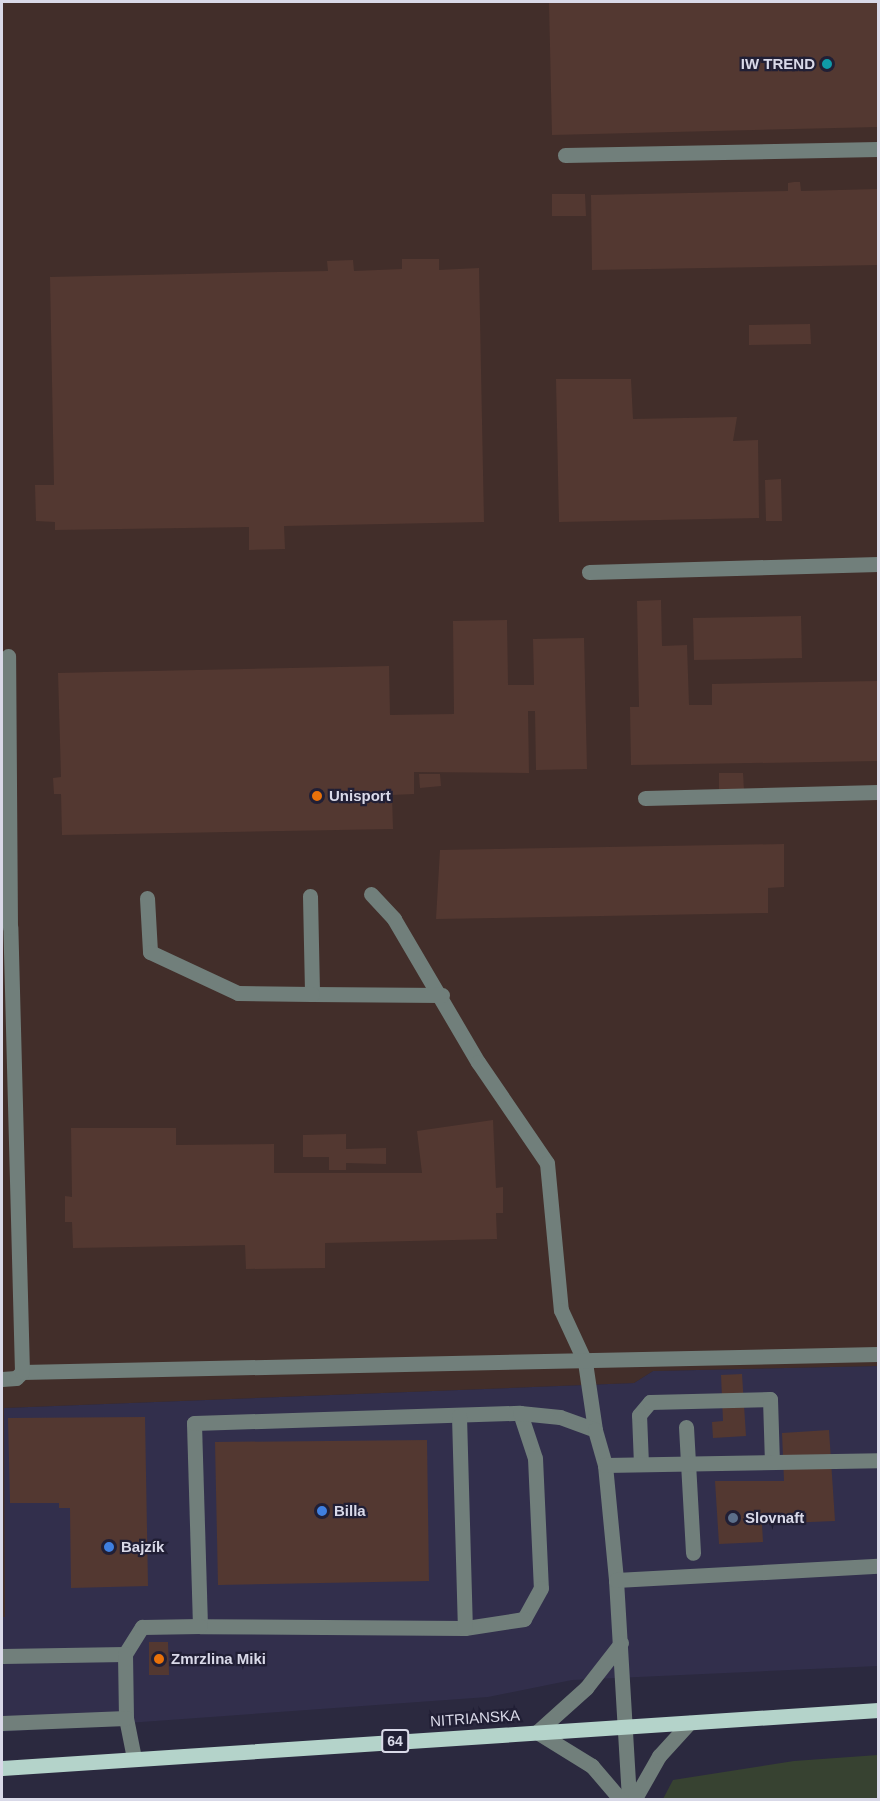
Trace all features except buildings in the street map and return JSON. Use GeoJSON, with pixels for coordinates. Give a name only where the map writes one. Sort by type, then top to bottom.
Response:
{"type":"FeatureCollection","features":[{"type":"Feature","properties":{"kind":"main road","name":"NITRIANSKA"},"geometry":{"type":"LineString","coordinates":[[2,1768],[879,1710]]}},
{"type":"Feature","properties":{"kind":"street"},"geometry":{"type":"LineString","coordinates":[[565,155],[879,149]]}},
{"type":"Feature","properties":{"kind":"street"},"geometry":{"type":"LineString","coordinates":[[589,572],[879,564]]}},
{"type":"Feature","properties":{"kind":"street"},"geometry":{"type":"LineString","coordinates":[[8,656],[6,927],[22,1372]]}},
{"type":"Feature","properties":{"kind":"street"},"geometry":{"type":"LineString","coordinates":[[645,798],[879,792]]}},
{"type":"Feature","properties":{"kind":"street"},"geometry":{"type":"LineString","coordinates":[[371,894],[394,918],[442,996],[478,1062],[547,1163],[561,1310],[585,1362],[595,1430],[605,1465],[627,1726],[629,1800]]}},
{"type":"Feature","properties":{"kind":"street"},"geometry":{"type":"LineString","coordinates":[[310,896],[312,994]]}},
{"type":"Feature","properties":{"kind":"street"},"geometry":{"type":"LineString","coordinates":[[147,898],[150,952],[238,993],[442,996]]}},
{"type":"Feature","properties":{"kind":"street"},"geometry":{"type":"LineString","coordinates":[[2,1379],[16,1378],[22,1372],[585,1362],[879,1354]]}},
{"type":"Feature","properties":{"kind":"street"},"geometry":{"type":"LineString","coordinates":[[641,1464],[639,1415],[650,1402],[770,1399],[772,1462]]}},
{"type":"Feature","properties":{"kind":"street"},"geometry":{"type":"LineString","coordinates":[[200,1626],[194,1423],[520,1413],[560,1417],[595,1430]]}},
{"type":"Feature","properties":{"kind":"street"},"geometry":{"type":"LineString","coordinates":[[134,1758],[126,1718],[125,1654],[142,1627],[465,1628],[524,1619],[542,1588],[535,1458],[520,1413]]}},
{"type":"Feature","properties":{"kind":"street"},"geometry":{"type":"LineString","coordinates":[[459,1416],[465,1628]]}},
{"type":"Feature","properties":{"kind":"street"},"geometry":{"type":"LineString","coordinates":[[686,1427],[693,1553]]}},
{"type":"Feature","properties":{"kind":"street"},"geometry":{"type":"LineString","coordinates":[[605,1465],[879,1460]]}},
{"type":"Feature","properties":{"kind":"street"},"geometry":{"type":"LineString","coordinates":[[616,1581],[879,1566]]}},
{"type":"Feature","properties":{"kind":"street"},"geometry":{"type":"LineString","coordinates":[[621,1643],[586,1688],[537,1732],[592,1766],[621,1800]]}},
{"type":"Feature","properties":{"kind":"street"},"geometry":{"type":"LineString","coordinates":[[2,1656],[125,1654]]}},
{"type":"Feature","properties":{"kind":"street"},"geometry":{"type":"LineString","coordinates":[[2,1723],[126,1718]]}},
{"type":"Feature","properties":{"kind":"street"},"geometry":{"type":"LineString","coordinates":[[634,1800],[658,1756],[689,1723]]}},
{"type":"Feature","properties":{"kind":"shaded area"},"geometry":{"type":"Polygon","coordinates":[[[2,2],[878,2],[878,1366],[653,1371],[634,1383],[4,1408],[5,1617],[2,1617],[2,2]]]}},
{"type":"Feature","properties":{"kind":"shaded area"},"geometry":{"type":"Polygon","coordinates":[[[878,1366],[878,1666],[572,1680],[488,1697],[2,1732],[4,1408],[634,1383],[653,1371],[878,1366]]]}},
{"type":"Feature","properties":{"kind":"green space"},"geometry":{"type":"Polygon","coordinates":[[[878,1755],[878,1799],[663,1799],[673,1780],[794,1761],[878,1755]]]}},
{"type":"Feature","properties":{"kind":"place","name":"IW TREND"},"geometry":{"type":"Point","coordinates":[827,64]}},
{"type":"Feature","properties":{"kind":"place","name":"Unisport"},"geometry":{"type":"Point","coordinates":[317,796]}},
{"type":"Feature","properties":{"kind":"place","name":"Billa"},"geometry":{"type":"Point","coordinates":[322,1511]}},
{"type":"Feature","properties":{"kind":"place","name":"Slovnaft"},"geometry":{"type":"Point","coordinates":[733,1518]}},
{"type":"Feature","properties":{"kind":"place","name":"Bajzík"},"geometry":{"type":"Point","coordinates":[109,1547]}},
{"type":"Feature","properties":{"kind":"place","name":"Zmrzlina Miki"},"geometry":{"type":"Point","coordinates":[159,1659]}}]}
